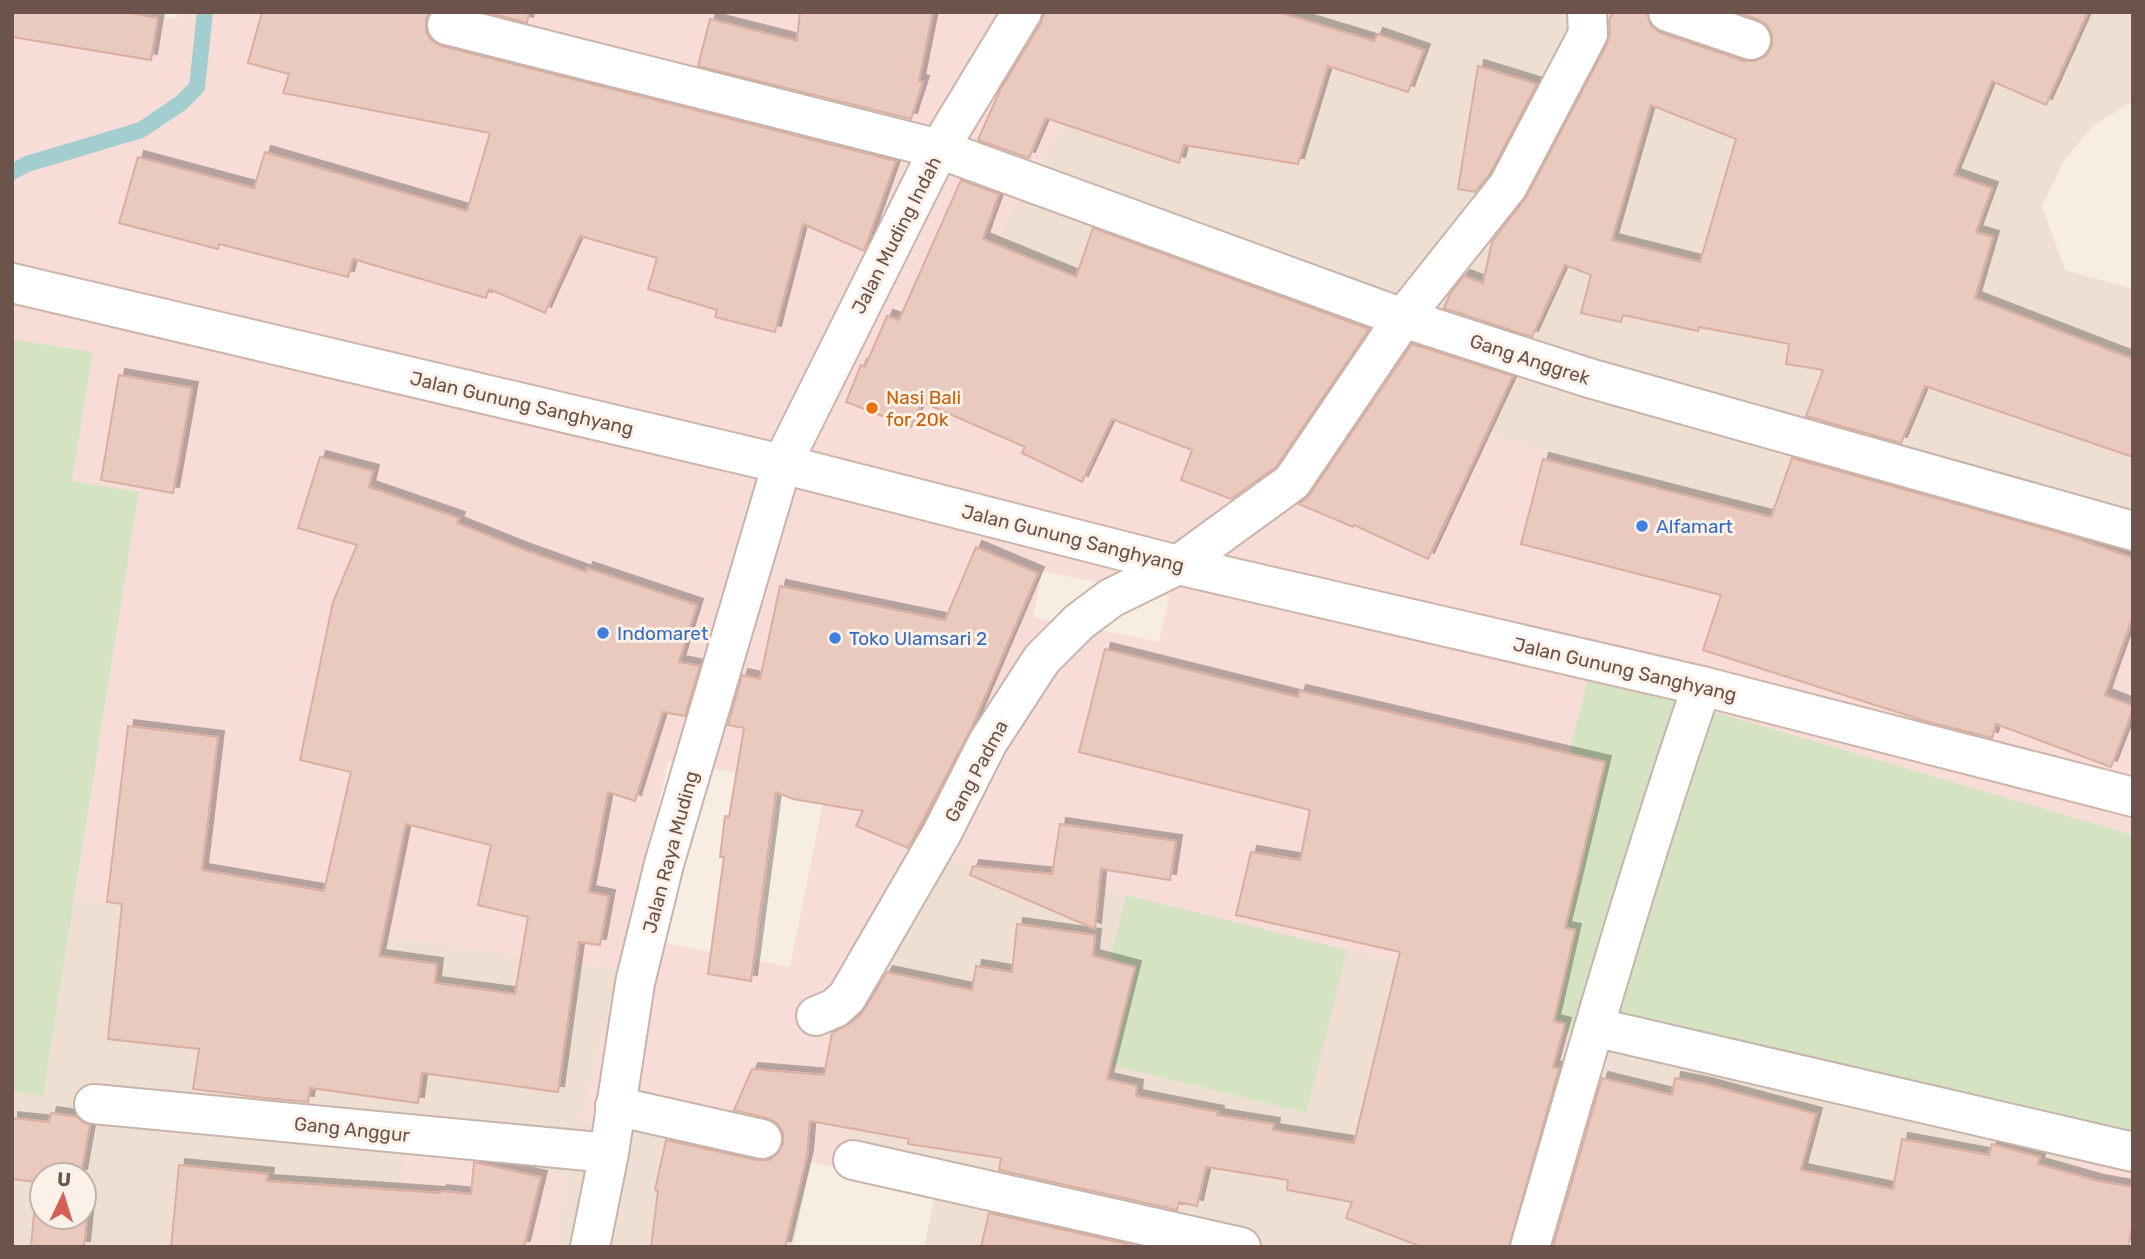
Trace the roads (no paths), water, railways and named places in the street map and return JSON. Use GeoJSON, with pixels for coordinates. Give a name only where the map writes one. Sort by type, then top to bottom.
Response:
{"type":"FeatureCollection","features":[{"type":"Feature","properties":{"kind":"street","name":"Jalan Muding Indah"},"geometry":{"type":"LineString","coordinates":[[782,464],[939,149],[1022,12]]}},
{"type":"Feature","properties":{"kind":"street","name":"Gang Padma"},"geometry":{"type":"LineString","coordinates":[[816,1016],[835,1008],[847,997],[942,833],[988,742],[1042,659],[1079,622],[1111,598],[1178,565],[1292,482],[1403,318],[1508,186],[1588,34],[1587,12]]}},
{"type":"Feature","properties":{"kind":"street"},"geometry":{"type":"LineString","coordinates":[[1668,12],[1751,40]]}},
{"type":"Feature","properties":{"kind":"street","name":"Gang Anggrek"},"geometry":{"type":"LineString","coordinates":[[447,25],[939,149],[1403,318],[1589,378],[2133,530]]}},
{"type":"Feature","properties":{"kind":"street","name":"Jalan Gunung Sanghyang"},"geometry":{"type":"LineString","coordinates":[[12,283],[782,464],[1178,565],[1702,686],[2133,797]]}},
{"type":"Feature","properties":{"kind":"street","name":"Jalan Raya Muding"},"geometry":{"type":"LineString","coordinates":[[590,1247],[609,1153],[635,984],[664,864],[782,464]]}},
{"type":"Feature","properties":{"kind":"street"},"geometry":{"type":"LineString","coordinates":[[1530,1247],[1594,1027],[1681,744],[1702,686]]}},
{"type":"Feature","properties":{"kind":"street"},"geometry":{"type":"LineString","coordinates":[[1594,1027],[2133,1152]]}},
{"type":"Feature","properties":{"kind":"street","name":"Gang Anggur"},"geometry":{"type":"LineString","coordinates":[[94,1104],[609,1153]]}},
{"type":"Feature","properties":{"kind":"street"},"geometry":{"type":"LineString","coordinates":[[615,1106],[761,1139]]}},
{"type":"Feature","properties":{"kind":"street"},"geometry":{"type":"LineString","coordinates":[[853,1160],[1241,1247]]}},
{"type":"Feature","properties":{"kind":"waterway"},"geometry":{"type":"LineString","coordinates":[[12,172],[27,164],[141,130],[181,103],[197,87],[205,12]]}},
{"type":"Feature","properties":{"kind":"place","name":"Nasi Bali for 20k"},"geometry":{"type":"Point","coordinates":[872,408]}},
{"type":"Feature","properties":{"kind":"place","name":"Alfamart"},"geometry":{"type":"Point","coordinates":[1642,526]}},
{"type":"Feature","properties":{"kind":"place","name":"Indomaret"},"geometry":{"type":"Point","coordinates":[603,633]}},
{"type":"Feature","properties":{"kind":"place","name":"Toko Ulamsari 2"},"geometry":{"type":"Point","coordinates":[835,638]}}]}
